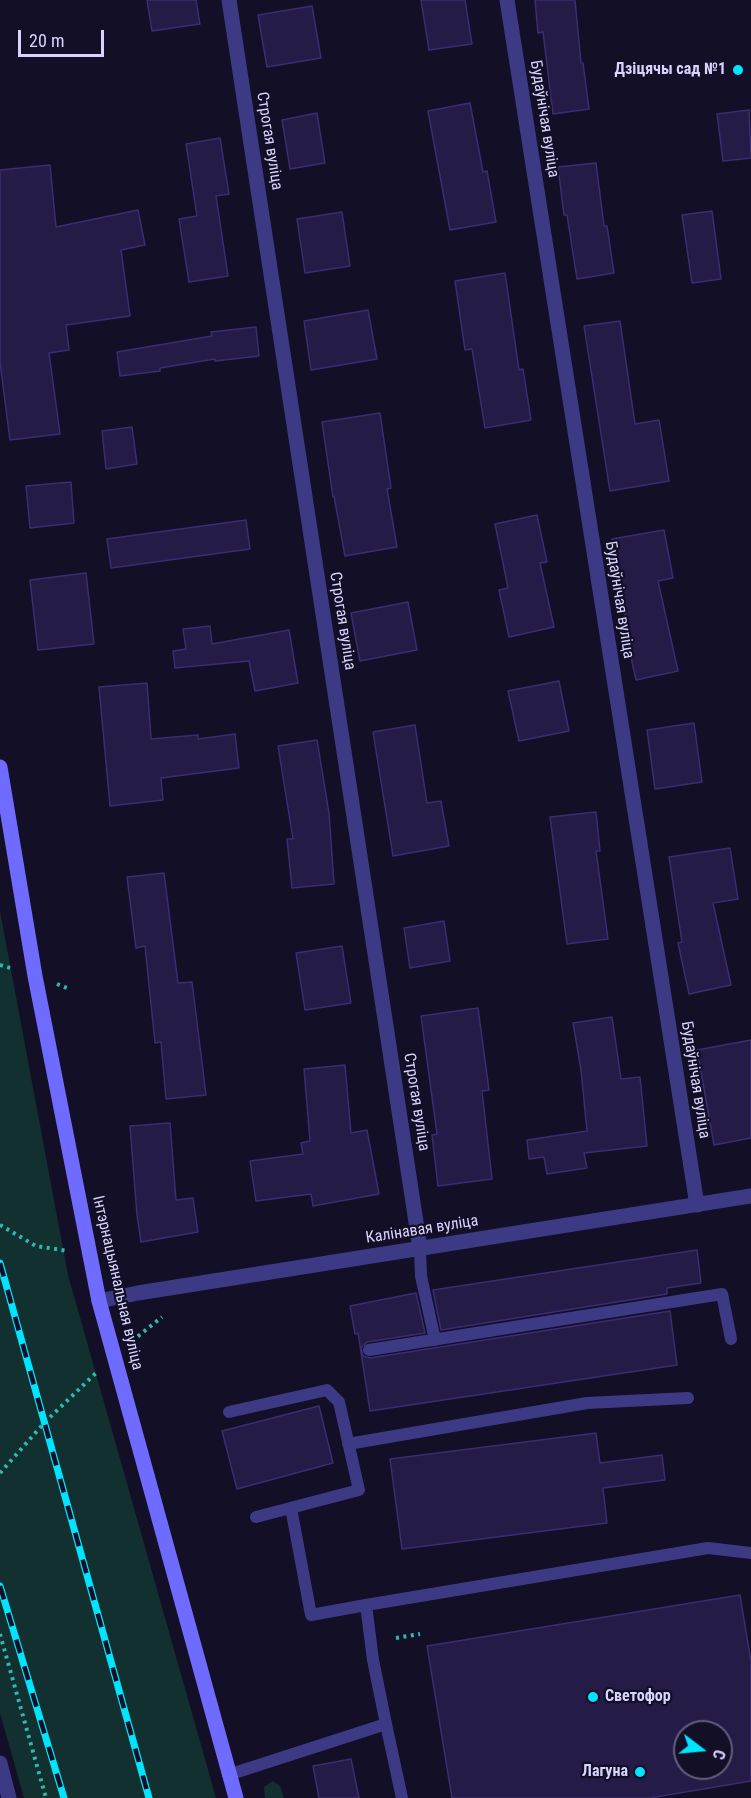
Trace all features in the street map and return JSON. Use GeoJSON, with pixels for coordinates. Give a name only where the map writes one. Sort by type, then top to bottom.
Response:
{"type":"FeatureCollection","features":[{"type":"Feature","properties":{"kind":"main road","name":"Інтэрнацыянальная вуліца"},"geometry":{"type":"LineString","coordinates":[[0,767],[35,976],[99,1301],[236,1798]]}},
{"type":"Feature","properties":{"kind":"street","name":"Строгая вуліца"},"geometry":{"type":"LineString","coordinates":[[229,0],[420,1248]]}},
{"type":"Feature","properties":{"kind":"street","name":"Будаўнічая вуліца"},"geometry":{"type":"LineString","coordinates":[[507,0],[697,1205]]}},
{"type":"Feature","properties":{"kind":"street","name":"Калінавая вуліца"},"geometry":{"type":"LineString","coordinates":[[99,1301],[149,1291],[751,1196]]}},
{"type":"Feature","properties":{"kind":"street"},"geometry":{"type":"LineString","coordinates":[[0,1763],[9,1798]]}},
{"type":"Feature","properties":{"kind":"lane"},"geometry":{"type":"LineString","coordinates":[[420,1248],[421,1276],[435,1341]]}},
{"type":"Feature","properties":{"kind":"lane"},"geometry":{"type":"LineString","coordinates":[[369,1350],[722,1294],[731,1339]]}},
{"type":"Feature","properties":{"kind":"lane"},"geometry":{"type":"LineString","coordinates":[[229,1412],[327,1390],[339,1402],[359,1490],[256,1517]]}},
{"type":"Feature","properties":{"kind":"lane"},"geometry":{"type":"LineString","coordinates":[[348,1444],[587,1403],[688,1398]]}},
{"type":"Feature","properties":{"kind":"lane"},"geometry":{"type":"LineString","coordinates":[[291,1508],[311,1615],[708,1548],[751,1553]]}},
{"type":"Feature","properties":{"kind":"lane"},"geometry":{"type":"LineString","coordinates":[[366,1605],[373,1660],[402,1798]]}},
{"type":"Feature","properties":{"kind":"lane"},"geometry":{"type":"LineString","coordinates":[[228,1774],[386,1724]]}},
{"type":"Feature","properties":{"kind":"path"},"geometry":{"type":"LineString","coordinates":[[0,1225],[36,1246],[90,1255]]}},
{"type":"Feature","properties":{"kind":"path"},"geometry":{"type":"LineString","coordinates":[[0,1473],[45,1422],[114,1356],[162,1317]]}},
{"type":"Feature","properties":{"kind":"path"},"geometry":{"type":"LineString","coordinates":[[0,1634],[45,1798]]}},
{"type":"Feature","properties":{"kind":"path"},"geometry":{"type":"LineString","coordinates":[[396,1638],[420,1634]]}},
{"type":"Feature","properties":{"kind":"green space"},"geometry":{"type":"Polygon","coordinates":[[[0,911],[68,1275],[216,1798],[24,1798],[0,1713],[0,911]]]}},
{"type":"Feature","properties":{"kind":"green space"},"geometry":{"type":"Polygon","coordinates":[[[273,1781],[280,1786],[284,1798],[265,1798],[264,1787],[273,1781]]]}},
{"type":"Feature","properties":{"kind":"building"},"geometry":{"type":"Polygon","coordinates":[[[147,0],[196,0],[200,24],[152,31],[147,0]]]}},
{"type":"Feature","properties":{"kind":"building"},"geometry":{"type":"Polygon","coordinates":[[[421,0],[465,0],[472,44],[429,50],[421,0]]]}},
{"type":"Feature","properties":{"kind":"building"},"geometry":{"type":"Polygon","coordinates":[[[535,0],[575,0],[581,63],[583,63],[589,109],[553,114],[543,32],[538,33],[535,0]]]}},
{"type":"Feature","properties":{"kind":"building"},"geometry":{"type":"Polygon","coordinates":[[[312,6],[321,58],[267,67],[258,15],[312,6]]]}},
{"type":"Feature","properties":{"kind":"building"},"geometry":{"type":"Polygon","coordinates":[[[470,103],[483,172],[487,171],[496,222],[450,230],[428,111],[470,103]]]}},
{"type":"Feature","properties":{"kind":"building"},"geometry":{"type":"Polygon","coordinates":[[[749,110],[751,158],[723,161],[717,114],[749,110]]]}},
{"type":"Feature","properties":{"kind":"building"},"geometry":{"type":"Polygon","coordinates":[[[317,113],[325,163],[290,169],[282,120],[317,113]]]}},
{"type":"Feature","properties":{"kind":"building"},"geometry":{"type":"Polygon","coordinates":[[[220,138],[229,194],[216,196],[228,276],[189,282],[179,219],[197,216],[186,144],[220,138]]]}},
{"type":"Feature","properties":{"kind":"building"},"geometry":{"type":"Polygon","coordinates":[[[596,163],[604,226],[607,226],[614,273],[577,279],[567,215],[564,215],[558,167],[596,163]]]}},
{"type":"Feature","properties":{"kind":"building"},"geometry":{"type":"Polygon","coordinates":[[[50,165],[56,227],[138,210],[145,245],[121,250],[130,316],[66,325],[69,350],[49,353],[60,434],[10,440],[0,362],[0,170],[50,165]]]}},
{"type":"Feature","properties":{"kind":"building"},"geometry":{"type":"Polygon","coordinates":[[[712,211],[721,279],[692,283],[682,215],[712,211]]]}},
{"type":"Feature","properties":{"kind":"building"},"geometry":{"type":"Polygon","coordinates":[[[342,212],[350,266],[305,273],[297,219],[342,212]]]}},
{"type":"Feature","properties":{"kind":"building"},"geometry":{"type":"Polygon","coordinates":[[[505,273],[519,370],[523,369],[531,420],[485,428],[472,349],[465,350],[455,281],[505,273]]]}},
{"type":"Feature","properties":{"kind":"building"},"geometry":{"type":"Polygon","coordinates":[[[368,310],[377,359],[311,370],[304,321],[368,310]]]}},
{"type":"Feature","properties":{"kind":"building"},"geometry":{"type":"Polygon","coordinates":[[[620,321],[635,424],[659,420],[669,481],[610,491],[584,326],[620,321]]]}},
{"type":"Feature","properties":{"kind":"building"},"geometry":{"type":"Polygon","coordinates":[[[256,327],[259,356],[215,361],[215,359],[160,368],[160,371],[120,376],[117,352],[212,336],[211,332],[256,327]]]}},
{"type":"Feature","properties":{"kind":"building"},"geometry":{"type":"Polygon","coordinates":[[[380,413],[391,488],[387,489],[397,547],[345,556],[333,497],[322,422],[380,413]]]}},
{"type":"Feature","properties":{"kind":"building"},"geometry":{"type":"Polygon","coordinates":[[[132,427],[137,464],[106,469],[102,431],[132,427]]]}},
{"type":"Feature","properties":{"kind":"building"},"geometry":{"type":"Polygon","coordinates":[[[71,482],[74,523],[30,528],[26,486],[71,482]]]}},
{"type":"Feature","properties":{"kind":"building"},"geometry":{"type":"Polygon","coordinates":[[[537,515],[547,562],[540,563],[554,627],[509,637],[499,590],[508,588],[495,524],[537,515]]]}},
{"type":"Feature","properties":{"kind":"building"},"geometry":{"type":"Polygon","coordinates":[[[246,520],[250,549],[111,568],[107,539],[246,520]]]}},
{"type":"Feature","properties":{"kind":"building"},"geometry":{"type":"Polygon","coordinates":[[[664,530],[673,578],[658,581],[678,671],[636,680],[624,626],[627,625],[612,539],[664,530]]]}},
{"type":"Feature","properties":{"kind":"building"},"geometry":{"type":"Polygon","coordinates":[[[86,573],[94,644],[38,650],[30,580],[86,573]]]}},
{"type":"Feature","properties":{"kind":"building"},"geometry":{"type":"Polygon","coordinates":[[[408,602],[417,650],[360,661],[351,613],[408,602]]]}},
{"type":"Feature","properties":{"kind":"building"},"geometry":{"type":"Polygon","coordinates":[[[210,626],[212,644],[289,630],[298,683],[255,691],[249,661],[175,668],[173,651],[186,649],[183,629],[210,626]]]}},
{"type":"Feature","properties":{"kind":"building"},"geometry":{"type":"Polygon","coordinates":[[[559,681],[569,731],[519,741],[508,691],[559,681]]]}},
{"type":"Feature","properties":{"kind":"building"},"geometry":{"type":"Polygon","coordinates":[[[147,683],[151,739],[198,735],[198,739],[235,734],[239,768],[161,778],[163,800],[110,806],[99,687],[147,683]]]}},
{"type":"Feature","properties":{"kind":"building"},"geometry":{"type":"Polygon","coordinates":[[[694,723],[702,782],[655,789],[647,730],[694,723]]]}},
{"type":"Feature","properties":{"kind":"building"},"geometry":{"type":"Polygon","coordinates":[[[415,725],[427,803],[441,801],[449,846],[393,856],[373,732],[415,725]]]}},
{"type":"Feature","properties":{"kind":"building"},"geometry":{"type":"Polygon","coordinates":[[[317,740],[329,813],[334,884],[292,888],[287,839],[293,839],[278,746],[317,740]]]}},
{"type":"Feature","properties":{"kind":"building"},"geometry":{"type":"Polygon","coordinates":[[[596,812],[600,851],[596,851],[608,939],[567,944],[550,817],[596,812]]]}},
{"type":"Feature","properties":{"kind":"building"},"geometry":{"type":"Polygon","coordinates":[[[730,848],[738,899],[713,903],[731,985],[689,994],[678,943],[682,942],[669,857],[730,848]]]}},
{"type":"Feature","properties":{"kind":"building"},"geometry":{"type":"Polygon","coordinates":[[[164,873],[178,983],[192,982],[206,1095],[166,1099],[161,1042],[155,1043],[145,946],[136,948],[127,877],[164,873]]]}},
{"type":"Feature","properties":{"kind":"building"},"geometry":{"type":"Polygon","coordinates":[[[444,921],[450,961],[410,968],[404,928],[444,921]]]}},
{"type":"Feature","properties":{"kind":"building"},"geometry":{"type":"Polygon","coordinates":[[[342,946],[351,1003],[305,1010],[296,953],[342,946]]]}},
{"type":"Feature","properties":{"kind":"building"},"geometry":{"type":"Polygon","coordinates":[[[478,1008],[489,1090],[482,1091],[492,1179],[438,1186],[432,1135],[437,1134],[421,1016],[478,1008]]]}},
{"type":"Feature","properties":{"kind":"building"},"geometry":{"type":"Polygon","coordinates":[[[612,1017],[621,1079],[640,1077],[647,1146],[584,1153],[587,1168],[547,1174],[544,1157],[529,1159],[527,1140],[587,1131],[581,1070],[573,1023],[612,1017]]]}},
{"type":"Feature","properties":{"kind":"building"},"geometry":{"type":"Polygon","coordinates":[[[751,1040],[751,1138],[714,1145],[697,1050],[751,1040]]]}},
{"type":"Feature","properties":{"kind":"building"},"geometry":{"type":"Polygon","coordinates":[[[345,1065],[351,1133],[367,1130],[379,1194],[313,1206],[311,1194],[256,1201],[250,1161],[303,1154],[301,1143],[310,1141],[304,1069],[345,1065]]]}},
{"type":"Feature","properties":{"kind":"building"},"geometry":{"type":"Polygon","coordinates":[[[170,1123],[176,1200],[193,1198],[198,1232],[141,1242],[130,1126],[170,1123]]]}},
{"type":"Feature","properties":{"kind":"building"},"geometry":{"type":"Polygon","coordinates":[[[697,1250],[701,1283],[667,1288],[667,1294],[441,1330],[433,1290],[697,1250]]]}},
{"type":"Feature","properties":{"kind":"building"},"geometry":{"type":"Polygon","coordinates":[[[416,1293],[425,1333],[367,1342],[361,1348],[363,1356],[370,1358],[670,1311],[677,1365],[370,1411],[358,1333],[355,1334],[350,1306],[416,1293]]]}},
{"type":"Feature","properties":{"kind":"building"},"geometry":{"type":"Polygon","coordinates":[[[319,1406],[333,1463],[237,1489],[222,1431],[319,1406]]]}},
{"type":"Feature","properties":{"kind":"building"},"geometry":{"type":"Polygon","coordinates":[[[596,1433],[600,1463],[662,1455],[665,1480],[603,1488],[607,1523],[402,1549],[390,1459],[596,1433]]]}},
{"type":"Feature","properties":{"kind":"building","name":"Светофор"},"geometry":{"type":"Polygon","coordinates":[[[740,1595],[751,1662],[751,1781],[650,1798],[452,1798],[427,1646],[740,1595]]]}},
{"type":"Feature","properties":{"kind":"building"},"geometry":{"type":"Polygon","coordinates":[[[351,1759],[359,1798],[319,1798],[313,1766],[351,1759]]]}},
{"type":"Feature","properties":{"kind":"railway"},"geometry":{"type":"LineString","coordinates":[[0,1263],[149,1798]]}},
{"type":"Feature","properties":{"kind":"railway"},"geometry":{"type":"LineString","coordinates":[[0,1586],[64,1798]]}},
{"type":"Feature","properties":{"kind":"place","name":"Дзіцячы сад №1"},"geometry":{"type":"Point","coordinates":[738,70]}},
{"type":"Feature","properties":{"kind":"place","name":"Светофор"},"geometry":{"type":"Point","coordinates":[593,1697]}},
{"type":"Feature","properties":{"kind":"place","name":"Лагуна"},"geometry":{"type":"Point","coordinates":[640,1772]}}]}
